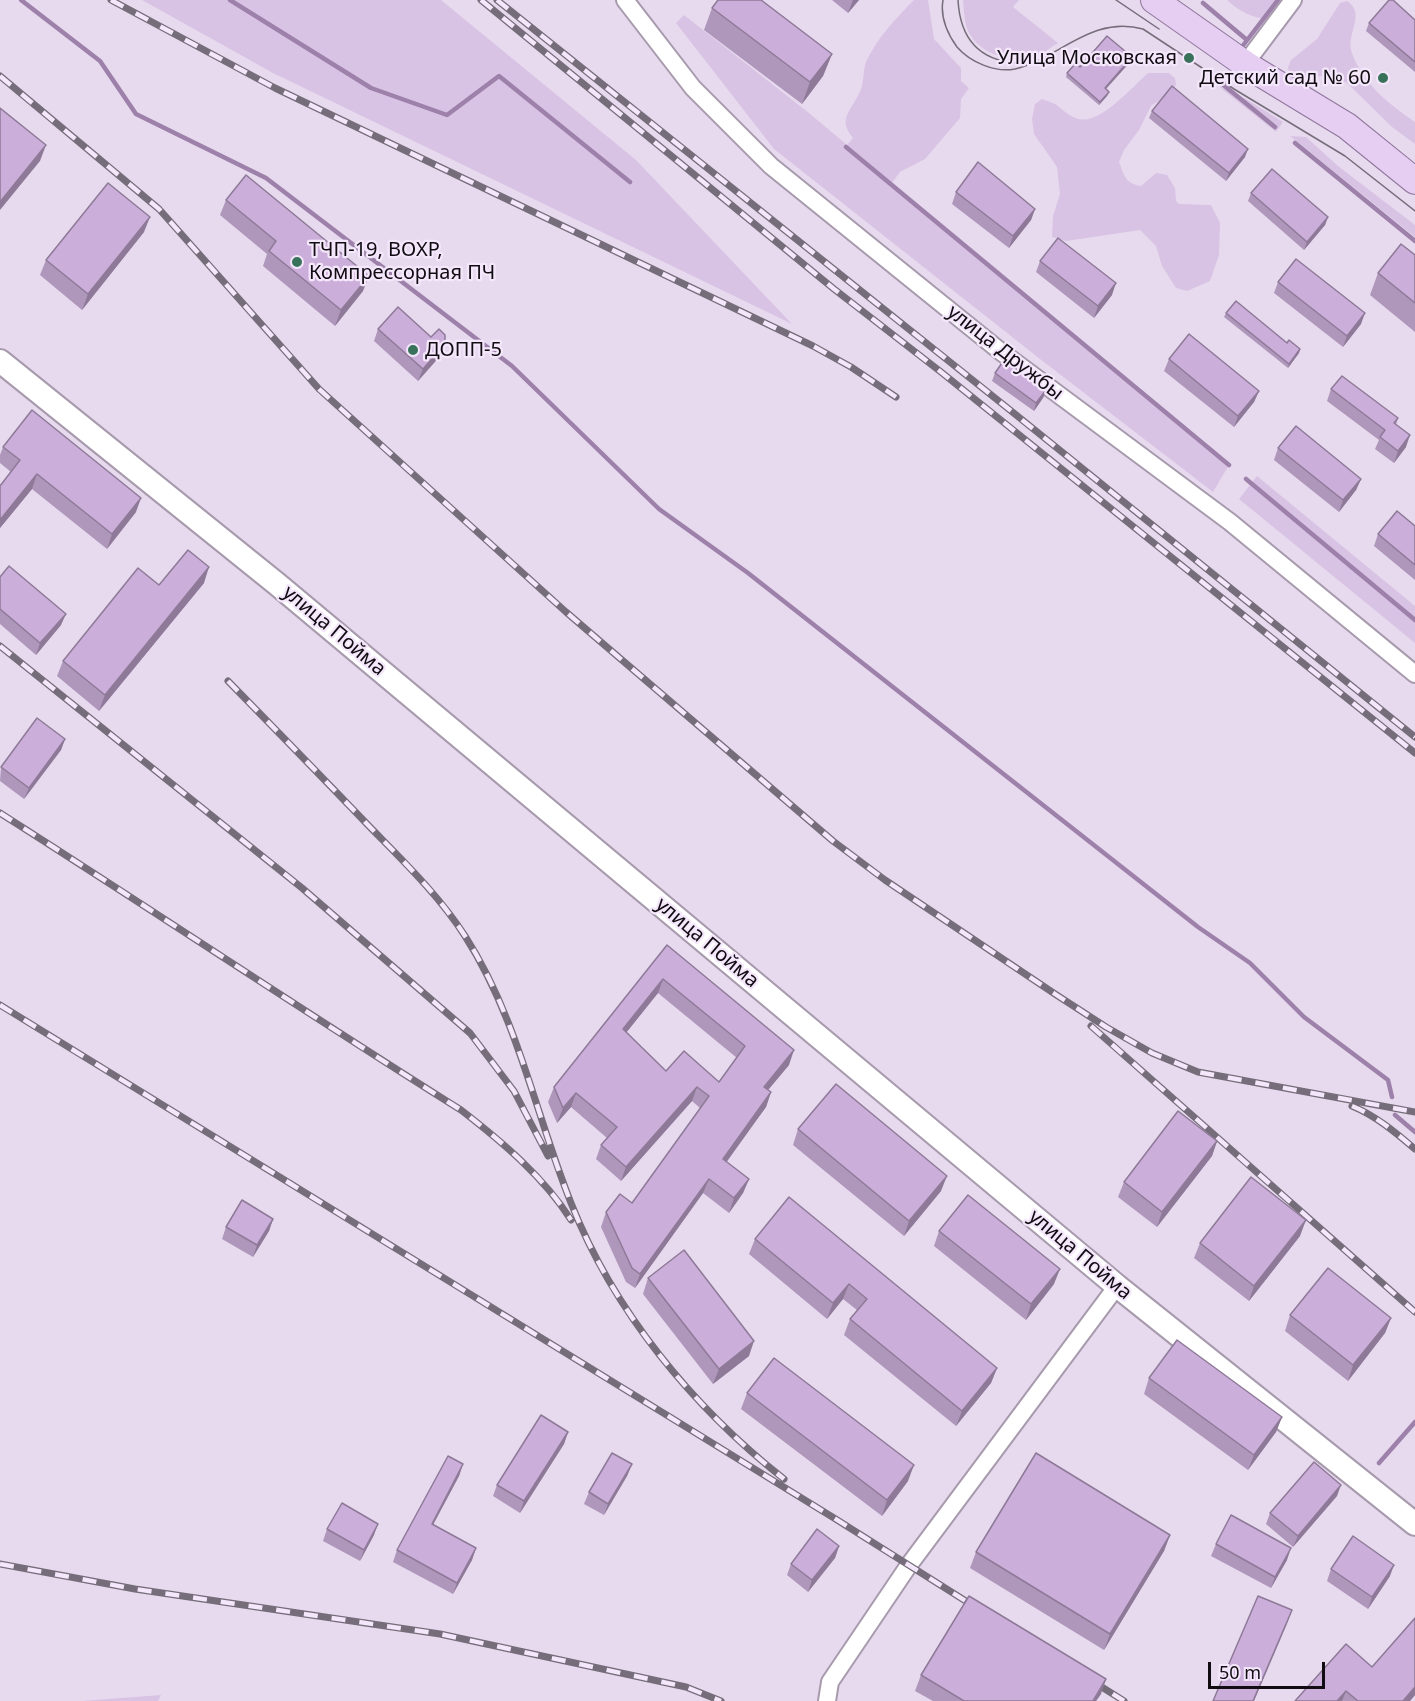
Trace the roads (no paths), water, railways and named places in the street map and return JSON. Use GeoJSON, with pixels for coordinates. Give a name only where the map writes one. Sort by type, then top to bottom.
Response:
{"type":"FeatureCollection","features":[{"type":"Feature","properties":{"kind":"main road"},"geometry":{"type":"LineString","coordinates":[[1154,0],[1245,63],[1347,126],[1415,181]]}},
{"type":"Feature","properties":{"kind":"main road","name":"улица Пойма"},"geometry":{"type":"LineString","coordinates":[[0,361],[277,584],[1117,1286],[1415,1524]]}},
{"type":"Feature","properties":{"kind":"street","name":"улица Дружбы"},"geometry":{"type":"LineString","coordinates":[[625,0],[693,87],[771,166],[1000,351],[1230,522],[1415,674]]}},
{"type":"Feature","properties":{"kind":"street"},"geometry":{"type":"LineString","coordinates":[[1245,63],[1293,0]]}},
{"type":"Feature","properties":{"kind":"street"},"geometry":{"type":"LineString","coordinates":[[827,1701],[830,1682],[909,1565],[1117,1286]]}},
{"type":"Feature","properties":{"kind":"waterway"},"geometry":{"type":"LineString","coordinates":[[21,0],[100,61],[136,114],[266,178],[512,366],[659,509],[748,573],[1198,927],[1250,963],[1304,1017],[1388,1080],[1392,1097]]}},
{"type":"Feature","properties":{"kind":"waterway"},"geometry":{"type":"LineString","coordinates":[[230,0],[371,88],[447,115],[499,76],[630,182]]}},
{"type":"Feature","properties":{"kind":"waterway"},"geometry":{"type":"LineString","coordinates":[[1241,48],[1278,0]]}},
{"type":"Feature","properties":{"kind":"waterway"},"geometry":{"type":"LineString","coordinates":[[1203,3],[1247,40]]}},
{"type":"Feature","properties":{"kind":"waterway"},"geometry":{"type":"LineString","coordinates":[[1216,79],[1275,127]]}},
{"type":"Feature","properties":{"kind":"waterway"},"geometry":{"type":"LineString","coordinates":[[1295,143],[1415,241]]}},
{"type":"Feature","properties":{"kind":"waterway"},"geometry":{"type":"LineString","coordinates":[[846,147],[1229,465]]}},
{"type":"Feature","properties":{"kind":"waterway"},"geometry":{"type":"LineString","coordinates":[[1246,479],[1415,620]]}},
{"type":"Feature","properties":{"kind":"waterway"},"geometry":{"type":"LineString","coordinates":[[1395,1115],[1415,1132]]}},
{"type":"Feature","properties":{"kind":"waterway"},"geometry":{"type":"LineString","coordinates":[[1379,1463],[1415,1422]]}},
{"type":"Feature","properties":{"kind":"tram line"},"geometry":{"type":"LineString","coordinates":[[943,0],[945,25],[957,47],[976,62],[991,68],[1007,70],[1031,64],[1076,40],[1107,28],[1124,26],[1143,29],[1234,89],[1345,156],[1415,211]]}},
{"type":"Feature","properties":{"kind":"tram line"},"geometry":{"type":"LineString","coordinates":[[958,0],[963,25],[973,44],[981,52],[991,57],[1016,63]]}},
{"type":"Feature","properties":{"kind":"tram line"},"geometry":{"type":"LineString","coordinates":[[1116,0],[1159,29]]}},
{"type":"Feature","properties":{"kind":"railway"},"geometry":{"type":"LineString","coordinates":[[111,0],[275,88],[813,346],[851,367],[896,397]]}},
{"type":"Feature","properties":{"kind":"railway"},"geometry":{"type":"LineString","coordinates":[[481,0],[834,289],[941,372],[1415,753]]}},
{"type":"Feature","properties":{"kind":"railway"},"geometry":{"type":"LineString","coordinates":[[497,0],[1415,737]]}},
{"type":"Feature","properties":{"kind":"railway"},"geometry":{"type":"LineString","coordinates":[[0,76],[159,209],[319,389],[566,612],[833,841],[885,880],[1055,994],[1152,1053],[1198,1072],[1415,1112]]}},
{"type":"Feature","properties":{"kind":"railway"},"geometry":{"type":"LineString","coordinates":[[0,646],[302,888],[470,1033],[514,1091],[548,1156]]}},
{"type":"Feature","properties":{"kind":"railway"},"geometry":{"type":"LineString","coordinates":[[228,681],[406,864],[431,891],[465,936],[499,1000],[571,1203],[610,1282],[633,1319],[688,1389],[718,1421],[784,1479]]}},
{"type":"Feature","properties":{"kind":"railway"},"geometry":{"type":"LineString","coordinates":[[0,813],[461,1110],[535,1174],[571,1220]]}},
{"type":"Feature","properties":{"kind":"railway"},"geometry":{"type":"LineString","coordinates":[[0,1005],[980,1610]]}},
{"type":"Feature","properties":{"kind":"railway"},"geometry":{"type":"LineString","coordinates":[[1091,1026],[1415,1312]]}},
{"type":"Feature","properties":{"kind":"railway"},"geometry":{"type":"LineString","coordinates":[[1352,1106],[1377,1120],[1415,1149]]}},
{"type":"Feature","properties":{"kind":"railway"},"geometry":{"type":"LineString","coordinates":[[0,1564],[135,1589],[440,1634],[686,1687],[721,1701]]}},
{"type":"Feature","properties":{"kind":"railway"},"geometry":{"type":"LineString","coordinates":[[1089,1679],[1124,1701]]}},
{"type":"Feature","properties":{"kind":"place","name":"Улица Московская"},"geometry":{"type":"Point","coordinates":[1189,58]}},
{"type":"Feature","properties":{"kind":"place","name":"Детский сад № 60"},"geometry":{"type":"Point","coordinates":[1383,78]}},
{"type":"Feature","properties":{"kind":"place","name":"ТЧП-19, ВОХР, Компрессорная ПЧ"},"geometry":{"type":"Point","coordinates":[297,262]}},
{"type":"Feature","properties":{"kind":"place","name":"ДОПП-5"},"geometry":{"type":"Point","coordinates":[413,350]}}]}
